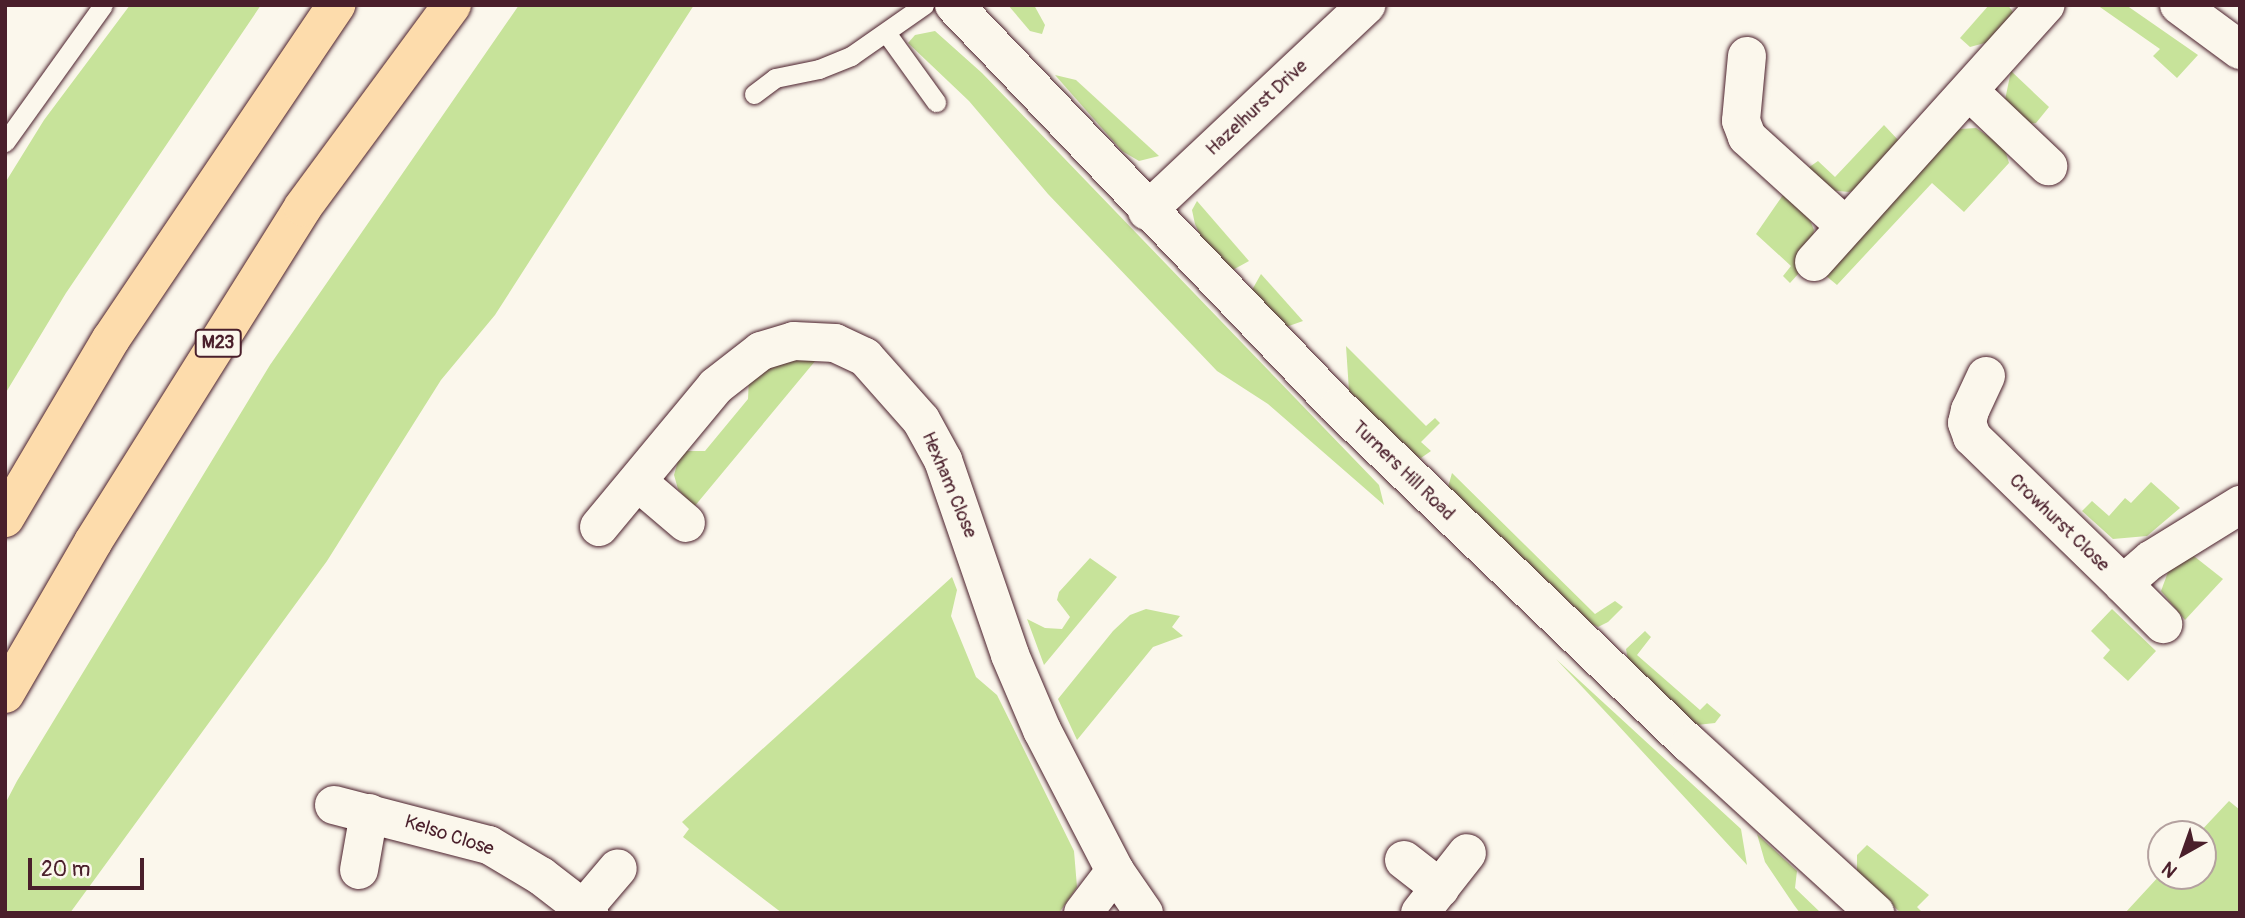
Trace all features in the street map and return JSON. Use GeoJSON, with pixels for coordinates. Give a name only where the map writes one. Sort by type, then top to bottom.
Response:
{"type":"FeatureCollection","features":[{"type":"Feature","properties":{"kind":"highway"},"geometry":{"type":"LineString","coordinates":[[5,518],[111,339],[336,5]]}},
{"type":"Feature","properties":{"kind":"highway","name":"M23"},"geometry":{"type":"LineString","coordinates":[[5,694],[93,542],[303,207],[452,5]]}},
{"type":"Feature","properties":{"kind":"street","name":"Turners Hill Road"},"geometry":{"type":"LineString","coordinates":[[954,5],[1147,211],[1378,447],[1875,913]]}},
{"type":"Feature","properties":{"kind":"street","name":"Hazelhurst Drive"},"geometry":{"type":"LineString","coordinates":[[1147,211],[1367,5]]}},
{"type":"Feature","properties":{"kind":"street"},"geometry":{"type":"LineString","coordinates":[[1814,262],[1970,92],[2045,5]]}},
{"type":"Feature","properties":{"kind":"street"},"geometry":{"type":"LineString","coordinates":[[2179,5],[2240,50]]}},
{"type":"Feature","properties":{"kind":"street"},"geometry":{"type":"LineString","coordinates":[[1747,56],[1741,121],[1746,138],[1845,226]]}},
{"type":"Feature","properties":{"kind":"street"},"geometry":{"type":"LineString","coordinates":[[1970,92],[2048,166]]}},
{"type":"Feature","properties":{"kind":"street","name":"Hexham Close"},"geometry":{"type":"LineString","coordinates":[[599,527],[716,386],[761,351],[794,341],[835,343],[865,357],[921,420],[943,460],[1010,654],[1077,802],[1115,871],[1144,913]]}},
{"type":"Feature","properties":{"kind":"street","name":"Crowhurst Close"},"geometry":{"type":"LineString","coordinates":[[1986,376],[1967,423],[1972,437],[2162,624]]}},
{"type":"Feature","properties":{"kind":"street"},"geometry":{"type":"LineString","coordinates":[[638,482],[686,523]]}},
{"type":"Feature","properties":{"kind":"street","name":"Crowhurst Close"},"geometry":{"type":"LineString","coordinates":[[2123,584],[2151,560],[2240,505]]}},
{"type":"Feature","properties":{"kind":"street","name":"Kelso Close"},"geometry":{"type":"LineString","coordinates":[[359,870],[351,809],[489,845],[586,910]]}},
{"type":"Feature","properties":{"kind":"street"},"geometry":{"type":"LineString","coordinates":[[1404,860],[1430,900],[1467,853]]}},
{"type":"Feature","properties":{"kind":"street"},"geometry":{"type":"LineString","coordinates":[[586,910],[618,868]]}},
{"type":"Feature","properties":{"kind":"street"},"geometry":{"type":"LineString","coordinates":[[1083,913],[1115,871]]}},
{"type":"Feature","properties":{"kind":"lane"},"geometry":{"type":"LineString","coordinates":[[5,142],[103,5]]}},
{"type":"Feature","properties":{"kind":"lane"},"geometry":{"type":"LineString","coordinates":[[754,94],[775,78],[820,69],[887,34],[924,5]]}},
{"type":"Feature","properties":{"kind":"lane"},"geometry":{"type":"LineString","coordinates":[[887,34],[936,102]]}},
{"type":"Feature","properties":{"kind":"green space"},"geometry":{"type":"Polygon","coordinates":[[[130,5],[261,5],[66,293],[5,394],[5,183],[44,120],[130,5]]]}},
{"type":"Feature","properties":{"kind":"green space"},"geometry":{"type":"Polygon","coordinates":[[[519,5],[694,5],[495,315],[441,380],[327,561],[70,913],[5,913],[5,804],[17,781],[270,365],[519,5]]]}},
{"type":"Feature","properties":{"kind":"green space"},"geometry":{"type":"Polygon","coordinates":[[[1008,5],[1034,5],[1045,25],[1042,34],[1030,31],[1008,5]]]}},
{"type":"Feature","properties":{"kind":"green space"},"geometry":{"type":"Polygon","coordinates":[[[1989,5],[2008,5],[2017,18],[1996,40],[1970,47],[1960,38],[1989,5]]]}},
{"type":"Feature","properties":{"kind":"green space"},"geometry":{"type":"Polygon","coordinates":[[[2097,5],[2126,5],[2198,55],[2177,78],[2153,56],[2160,49],[2097,5]]]}},
{"type":"Feature","properties":{"kind":"green space"},"geometry":{"type":"Polygon","coordinates":[[[935,31],[982,73],[1379,485],[1384,505],[1268,404],[1217,371],[1048,194],[969,101],[908,43],[915,35],[935,31]]]}},
{"type":"Feature","properties":{"kind":"green space"},"geometry":{"type":"Polygon","coordinates":[[[2011,71],[2049,107],[2036,123],[2028,124],[2005,100],[2011,71]]]}},
{"type":"Feature","properties":{"kind":"green space"},"geometry":{"type":"Polygon","coordinates":[[[1055,75],[1076,80],[1159,156],[1139,161],[1122,151],[1055,75]]]}},
{"type":"Feature","properties":{"kind":"green space"},"geometry":{"type":"Polygon","coordinates":[[[1884,125],[1900,142],[1860,188],[1849,192],[1827,190],[1805,170],[1818,161],[1835,177],[1884,125]]]}},
{"type":"Feature","properties":{"kind":"green space"},"geometry":{"type":"Polygon","coordinates":[[[1976,128],[2004,147],[2009,163],[1964,212],[1932,183],[1837,285],[1825,275],[1950,137],[1960,129],[1976,128]]]}},
{"type":"Feature","properties":{"kind":"green space"},"geometry":{"type":"Polygon","coordinates":[[[1785,192],[1807,213],[1814,230],[1808,263],[1790,283],[1783,276],[1791,266],[1756,234],[1785,192]]]}},
{"type":"Feature","properties":{"kind":"green space"},"geometry":{"type":"Polygon","coordinates":[[[1197,201],[1249,261],[1229,272],[1205,245],[1192,210],[1197,201]]]}},
{"type":"Feature","properties":{"kind":"green space"},"geometry":{"type":"Polygon","coordinates":[[[1261,274],[1303,321],[1286,327],[1252,290],[1261,274]]]}},
{"type":"Feature","properties":{"kind":"green space"},"geometry":{"type":"Polygon","coordinates":[[[1346,346],[1426,426],[1435,418],[1440,423],[1421,442],[1431,451],[1421,458],[1411,453],[1349,391],[1346,346]]]}},
{"type":"Feature","properties":{"kind":"green space"},"geometry":{"type":"Polygon","coordinates":[[[779,360],[816,360],[694,507],[678,489],[674,475],[678,461],[685,451],[705,451],[748,399],[749,377],[779,360]]]}},
{"type":"Feature","properties":{"kind":"green space"},"geometry":{"type":"Polygon","coordinates":[[[1452,473],[1595,614],[1615,601],[1623,607],[1608,622],[1598,627],[1592,624],[1448,487],[1452,473]]]}},
{"type":"Feature","properties":{"kind":"green space"},"geometry":{"type":"Polygon","coordinates":[[[2151,482],[2180,508],[2147,536],[2113,539],[2082,511],[2092,501],[2109,516],[2125,498],[2131,503],[2151,482]]]}},
{"type":"Feature","properties":{"kind":"green space"},"geometry":{"type":"Polygon","coordinates":[[[2190,553],[2223,579],[2185,620],[2161,591],[2168,572],[2190,553]]]}},
{"type":"Feature","properties":{"kind":"green space"},"geometry":{"type":"Polygon","coordinates":[[[1090,558],[1117,577],[1044,665],[1027,619],[1045,628],[1062,629],[1070,617],[1057,600],[1059,592],[1090,558]]]}},
{"type":"Feature","properties":{"kind":"green space"},"geometry":{"type":"Polygon","coordinates":[[[952,577],[957,590],[951,616],[976,677],[997,695],[1074,851],[1077,887],[1059,913],[782,913],[683,837],[689,829],[682,822],[952,577]]]}},
{"type":"Feature","properties":{"kind":"green space"},"geometry":{"type":"Polygon","coordinates":[[[1146,609],[1180,616],[1172,627],[1183,636],[1153,647],[1077,740],[1058,699],[1113,631],[1130,615],[1146,609]]]}},
{"type":"Feature","properties":{"kind":"green space"},"geometry":{"type":"Polygon","coordinates":[[[2112,609],[2156,651],[2128,681],[2103,658],[2110,650],[2091,631],[2112,609]]]}},
{"type":"Feature","properties":{"kind":"green space"},"geometry":{"type":"Polygon","coordinates":[[[1645,631],[1651,637],[1637,655],[1700,710],[1707,703],[1721,715],[1715,723],[1697,725],[1628,660],[1626,649],[1645,631]]]}},
{"type":"Feature","properties":{"kind":"green space"},"geometry":{"type":"Polygon","coordinates":[[[1556,659],[1741,829],[1747,865],[1616,723],[1556,659]]]}},
{"type":"Feature","properties":{"kind":"green space"},"geometry":{"type":"Polygon","coordinates":[[[2229,801],[2240,810],[2240,913],[2125,913],[2147,889],[2217,890],[2217,820],[2211,820],[2229,801]]]}},
{"type":"Feature","properties":{"kind":"green space"},"geometry":{"type":"Polygon","coordinates":[[[1757,834],[1797,871],[1795,888],[1821,913],[1800,913],[1765,862],[1757,834]]]}},
{"type":"Feature","properties":{"kind":"green space"},"geometry":{"type":"Polygon","coordinates":[[[1867,845],[1929,895],[1917,907],[1923,913],[1901,913],[1857,873],[1857,855],[1867,845]]]}}]}
